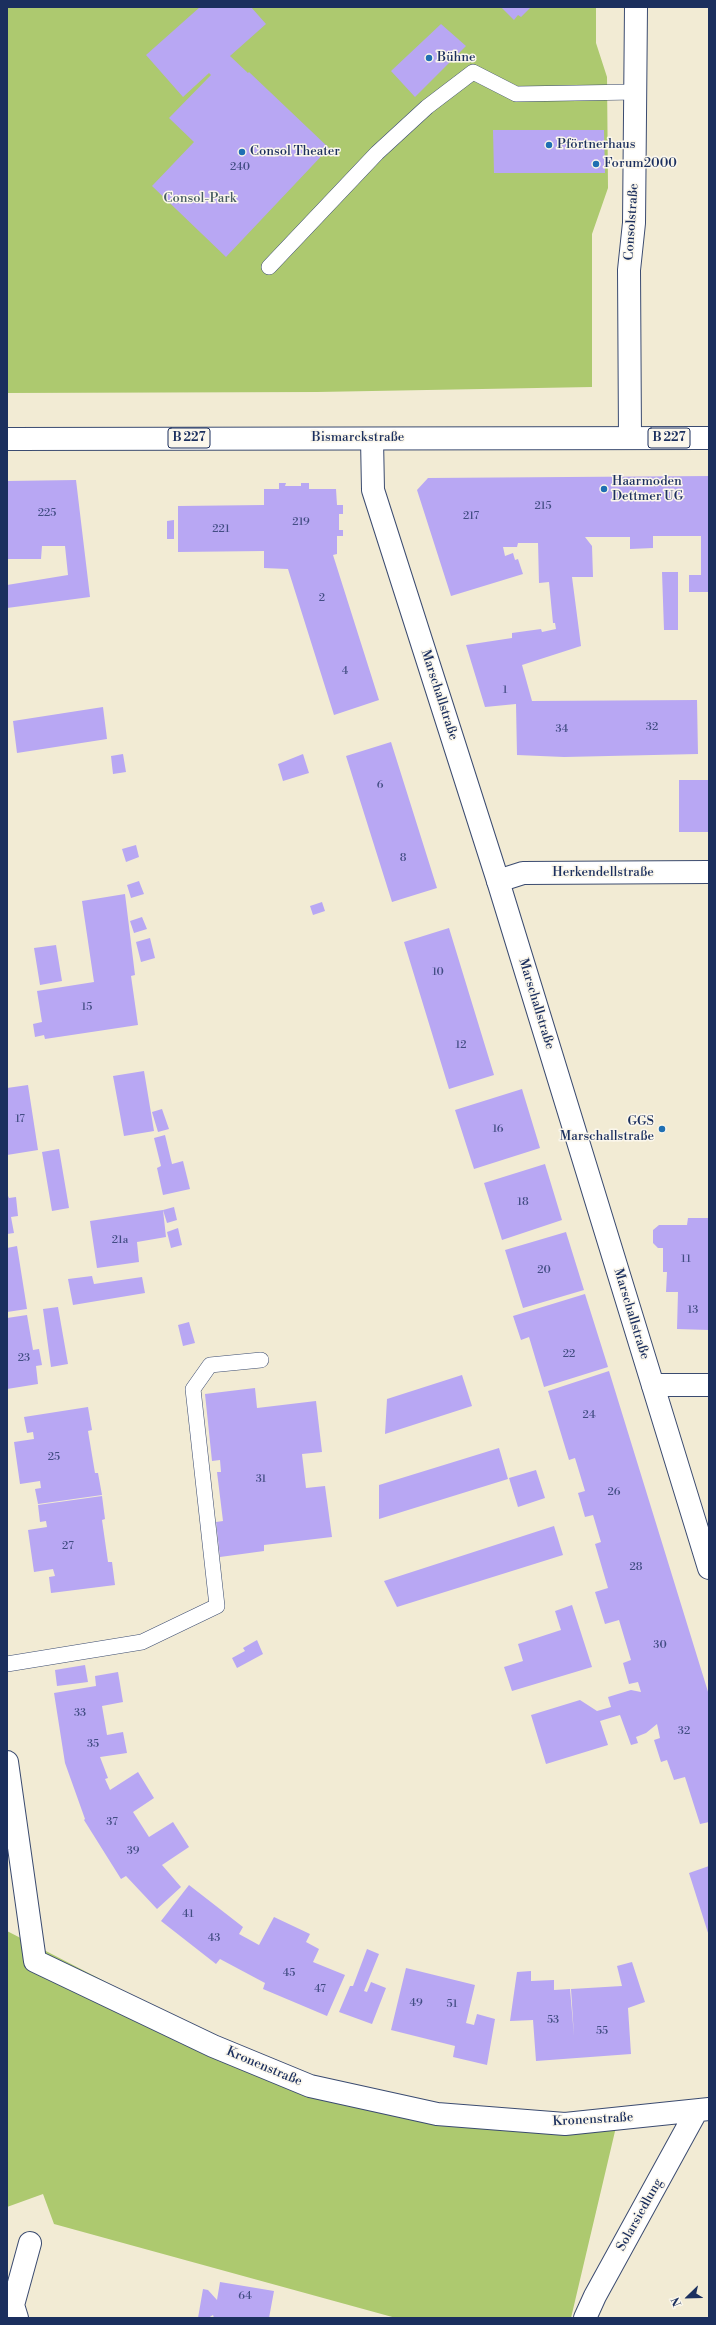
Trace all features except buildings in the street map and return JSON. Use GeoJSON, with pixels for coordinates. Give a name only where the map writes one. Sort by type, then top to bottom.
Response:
{"type":"FeatureCollection","features":[{"type":"Feature","properties":{"kind":"street","name":"Consolstraße"},"geometry":{"type":"LineString","coordinates":[[630,438],[629,270],[634,224],[636,7]]}},
{"type":"Feature","properties":{"kind":"street","name":"Bismarckstraße"},"geometry":{"type":"LineString","coordinates":[[7,439],[709,438]]}},
{"type":"Feature","properties":{"kind":"street","name":"Marschallstraße"},"geometry":{"type":"LineString","coordinates":[[372,439],[373,490],[498,881],[709,1568]]}},
{"type":"Feature","properties":{"kind":"street","name":"Herkendellstraße"},"geometry":{"type":"LineString","coordinates":[[498,881],[523,874],[709,872]]}},
{"type":"Feature","properties":{"kind":"street"},"geometry":{"type":"LineString","coordinates":[[653,1385],[709,1385]]}},
{"type":"Feature","properties":{"kind":"street","name":"Kronenstraße"},"geometry":{"type":"LineString","coordinates":[[7,1762],[35,1961],[214,2046],[310,2086],[436,2114],[565,2124],[702,2111]]}},
{"type":"Feature","properties":{"kind":"street","name":"Solarsiedlung"},"geometry":{"type":"LineString","coordinates":[[585,2318],[595,2296],[702,2111]]}},
{"type":"Feature","properties":{"kind":"street"},"geometry":{"type":"LineString","coordinates":[[16,2318],[14,2306],[30,2243]]}},
{"type":"Feature","properties":{"kind":"lane"},"geometry":{"type":"LineString","coordinates":[[269,267],[377,153],[427,107],[473,72],[516,94],[636,92]]}},
{"type":"Feature","properties":{"kind":"lane"},"geometry":{"type":"LineString","coordinates":[[7,1664],[142,1642],[217,1606],[193,1389],[210,1365],[261,1360]]}},
{"type":"Feature","properties":{"kind":"green space","name":"Consol-Park"},"geometry":{"type":"Polygon","coordinates":[[[7,7],[596,7],[596,43],[607,77],[608,188],[592,234],[592,387],[317,392],[7,393],[7,7]]]}},
{"type":"Feature","properties":{"kind":"green space"},"geometry":{"type":"Polygon","coordinates":[[[7,1931],[236,2049],[317,2077],[424,2106],[616,2127],[571,2318],[396,2318],[54,2224],[43,2194],[7,2207],[7,1931]]]}},
{"type":"Feature","properties":{"kind":"place","name":"Bühne"},"geometry":{"type":"Point","coordinates":[429,58]}},
{"type":"Feature","properties":{"kind":"place","name":"Pförtnerhaus"},"geometry":{"type":"Point","coordinates":[549,145]}},
{"type":"Feature","properties":{"kind":"place","name":"Consol Theater"},"geometry":{"type":"Point","coordinates":[242,152]}},
{"type":"Feature","properties":{"kind":"place","name":"Forum2000"},"geometry":{"type":"Point","coordinates":[596,164]}},
{"type":"Feature","properties":{"kind":"place","name":"Haarmoden Dettmer UG"},"geometry":{"type":"Point","coordinates":[604,489]}},
{"type":"Feature","properties":{"kind":"place","name":"GGS Marschallstraße"},"geometry":{"type":"Point","coordinates":[662,1129]}}]}
